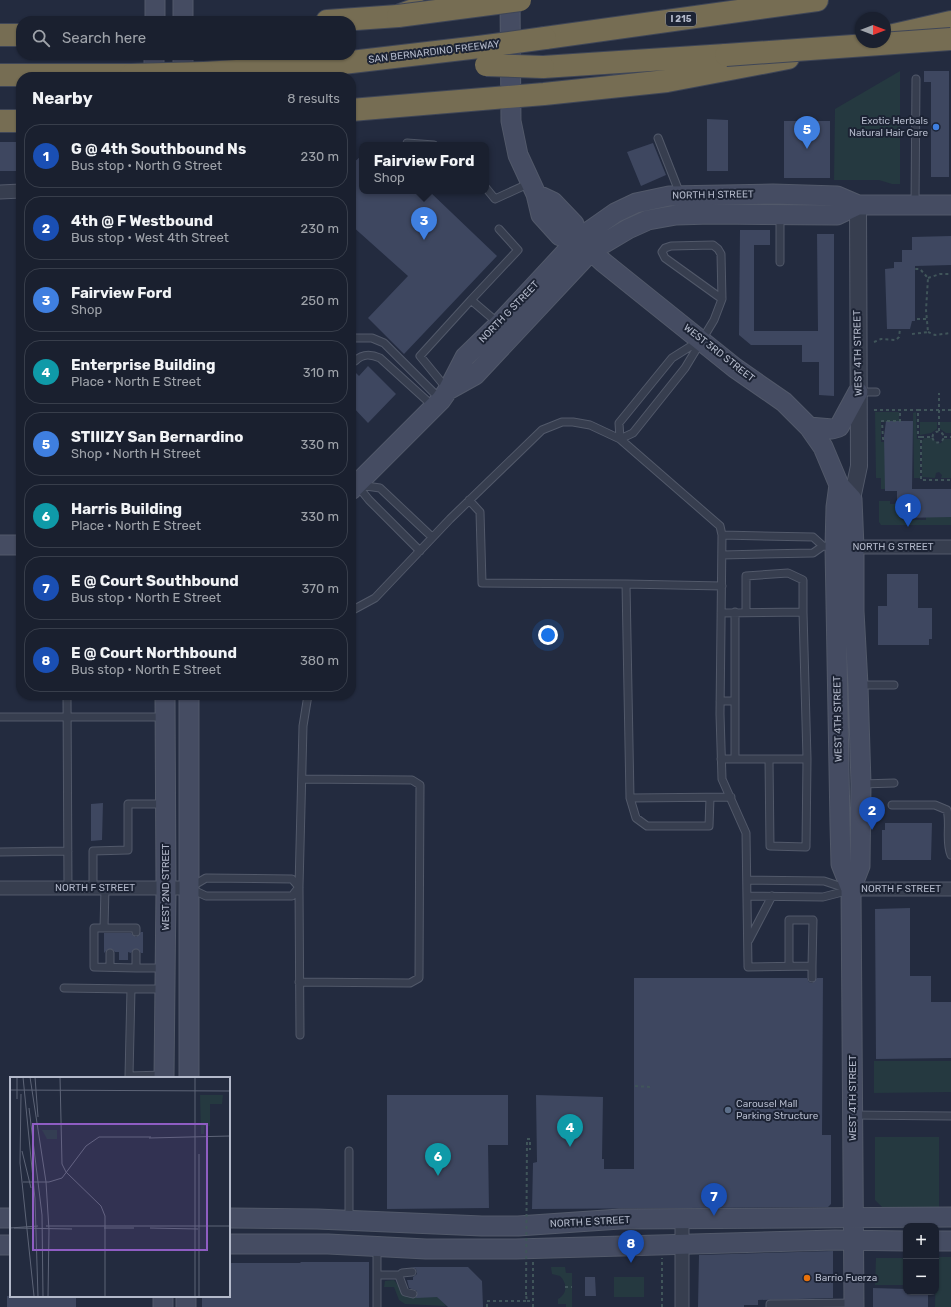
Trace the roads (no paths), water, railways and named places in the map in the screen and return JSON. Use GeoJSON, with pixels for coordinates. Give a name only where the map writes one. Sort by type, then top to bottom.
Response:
{"type":"FeatureCollection","features":[{"type":"Feature","properties":{"kind":"highway"},"geometry":{"type":"LineString","coordinates":[[398,16],[440,0]]}},
{"type":"Feature","properties":{"kind":"highway"},"geometry":{"type":"LineString","coordinates":[[356,19],[398,16],[520,0]]}},
{"type":"Feature","properties":{"kind":"highway","name":"SAN BERNARDINO FREEWAY"},"geometry":{"type":"LineString","coordinates":[[220,72],[317,66],[452,51],[482,56],[545,38],[817,0]]}},
{"type":"Feature","properties":{"kind":"highway"},"geometry":{"type":"LineString","coordinates":[[891,36],[951,22]]}},
{"type":"Feature","properties":{"kind":"highway"},"geometry":{"type":"LineString","coordinates":[[0,35],[16,35]]}},
{"type":"Feature","properties":{"kind":"highway"},"geometry":{"type":"LineString","coordinates":[[482,56],[543,67],[951,39]]}},
{"type":"Feature","properties":{"kind":"highway"},"geometry":{"type":"LineString","coordinates":[[356,110],[511,97],[667,81],[729,70],[855,43]]}},
{"type":"Feature","properties":{"kind":"highway","name":"SAN BERNARDINO FREEWAY"},"geometry":{"type":"LineString","coordinates":[[0,75],[16,75]]}},
{"type":"Feature","properties":{"kind":"highway"},"geometry":{"type":"LineString","coordinates":[[0,121],[16,121]]}},
{"type":"Feature","properties":{"kind":"main road"},"geometry":{"type":"LineString","coordinates":[[155,0],[155,16]]}},
{"type":"Feature","properties":{"kind":"main road"},"geometry":{"type":"LineString","coordinates":[[183,0],[183,16]]}},
{"type":"Feature","properties":{"kind":"main road"},"geometry":{"type":"LineString","coordinates":[[510,0],[511,121],[518,155],[533,189]]}},
{"type":"Feature","properties":{"kind":"main road"},"geometry":{"type":"LineString","coordinates":[[154,60],[154,72]]}},
{"type":"Feature","properties":{"kind":"main road"},"geometry":{"type":"LineString","coordinates":[[183,60],[183,72]]}},
{"type":"Feature","properties":{"kind":"main road","name":"WEST 3RD STREET"},"geometry":{"type":"LineString","coordinates":[[533,189],[553,202],[574,224],[584,245],[735,368],[784,402],[809,427],[823,447],[839,485],[852,500]]}},
{"type":"Feature","properties":{"kind":"main road","name":"NORTH H STREET"},"geometry":{"type":"LineString","coordinates":[[584,245],[615,213],[636,203],[669,196],[773,194],[837,196],[858,205],[951,205]]}},
{"type":"Feature","properties":{"kind":"main road","name":"NORTH H STREET"},"geometry":{"type":"LineString","coordinates":[[584,245],[648,220],[676,215],[837,215],[858,205]]}},
{"type":"Feature","properties":{"kind":"main road","name":"NORTH G STREET"},"geometry":{"type":"LineString","coordinates":[[356,482],[441,399],[475,375],[504,330],[584,245]]}},
{"type":"Feature","properties":{"kind":"main road"},"geometry":{"type":"LineString","coordinates":[[809,427],[832,429],[839,427],[867,392]]}},
{"type":"Feature","properties":{"kind":"main road"},"geometry":{"type":"LineString","coordinates":[[829,546],[839,485]]}},
{"type":"Feature","properties":{"kind":"main road"},"geometry":{"type":"LineString","coordinates":[[852,500],[854,547]]}},
{"type":"Feature","properties":{"kind":"main road"},"geometry":{"type":"LineString","coordinates":[[0,545],[16,545]]}},
{"type":"Feature","properties":{"kind":"main road","name":"WEST 4TH STREET"},"geometry":{"type":"LineString","coordinates":[[829,546],[841,864],[851,889],[854,1305]]}},
{"type":"Feature","properties":{"kind":"main road","name":"WEST 4TH STREET"},"geometry":{"type":"LineString","coordinates":[[851,889],[860,866],[861,784],[854,610],[854,547]]}},
{"type":"Feature","properties":{"kind":"main road","name":"WEST 2ND STREET"},"geometry":{"type":"LineString","coordinates":[[164,1076],[166,889],[165,700]]}},
{"type":"Feature","properties":{"kind":"main road"},"geometry":{"type":"LineString","coordinates":[[189,700],[190,1077]]}},
{"type":"Feature","properties":{"kind":"main road","name":"NORTH E STREET"},"geometry":{"type":"LineString","coordinates":[[230,1218],[349,1220],[489,1226],[682,1215],[854,1219],[951,1218]]}},
{"type":"Feature","properties":{"kind":"main road"},"geometry":{"type":"LineString","coordinates":[[230,1244],[328,1244],[426,1249],[529,1249],[854,1240],[903,1241]]}},
{"type":"Feature","properties":{"kind":"main road"},"geometry":{"type":"LineString","coordinates":[[939,1241],[951,1241]]}},
{"type":"Feature","properties":{"kind":"street"},"geometry":{"type":"LineString","coordinates":[[0,192],[16,191]]}},
{"type":"Feature","properties":{"kind":"street","name":"WEST 4TH STREET"},"geometry":{"type":"LineString","coordinates":[[852,500],[859,466],[867,392],[858,205]]}},
{"type":"Feature","properties":{"kind":"street","name":"NORTH G STREET"},"geometry":{"type":"LineString","coordinates":[[829,546],[951,547]]}},
{"type":"Feature","properties":{"kind":"street","name":"NORTH F STREET"},"geometry":{"type":"LineString","coordinates":[[0,888],[189,888]]}},
{"type":"Feature","properties":{"kind":"street","name":"NORTH F STREET"},"geometry":{"type":"LineString","coordinates":[[851,889],[951,889]]}},
{"type":"Feature","properties":{"kind":"street"},"geometry":{"type":"LineString","coordinates":[[682,1215],[682,1307]]}},
{"type":"Feature","properties":{"kind":"lane"},"geometry":{"type":"LineString","coordinates":[[915,205],[916,79]]}},
{"type":"Feature","properties":{"kind":"lane"},"geometry":{"type":"LineString","coordinates":[[658,138],[681,196]]}},
{"type":"Feature","properties":{"kind":"lane"},"geometry":{"type":"LineString","coordinates":[[489,192],[495,199],[533,189]]}},
{"type":"Feature","properties":{"kind":"lane"},"geometry":{"type":"LineString","coordinates":[[780,214],[780,262]]}},
{"type":"Feature","properties":{"kind":"lane"},"geometry":{"type":"LineString","coordinates":[[441,399],[420,356],[518,250],[499,229]]}},
{"type":"Feature","properties":{"kind":"lane"},"geometry":{"type":"LineString","coordinates":[[620,439],[633,433],[685,368],[716,316],[722,299],[721,254],[718,249],[713,245],[671,246],[665,248],[662,252],[665,258],[722,299]]}},
{"type":"Feature","properties":{"kind":"lane"},"geometry":{"type":"LineString","coordinates":[[471,300],[504,330]]}},
{"type":"Feature","properties":{"kind":"lane"},"geometry":{"type":"LineString","coordinates":[[356,338],[372,338],[384,343],[441,399]]}},
{"type":"Feature","properties":{"kind":"lane"},"geometry":{"type":"LineString","coordinates":[[620,439],[619,423],[672,358],[701,340]]}},
{"type":"Feature","properties":{"kind":"lane"},"geometry":{"type":"LineString","coordinates":[[356,360],[359,356],[371,354],[380,358],[441,399]]}},
{"type":"Feature","properties":{"kind":"lane"},"geometry":{"type":"LineString","coordinates":[[356,608],[375,598],[432,537],[542,430],[562,422],[573,422],[590,425],[620,439],[720,526],[722,535],[720,702],[722,779],[746,833],[748,967],[812,966]]}},
{"type":"Feature","properties":{"kind":"lane"},"geometry":{"type":"LineString","coordinates":[[356,485],[380,488],[432,537]]}},
{"type":"Feature","properties":{"kind":"lane"},"geometry":{"type":"LineString","coordinates":[[356,488],[420,550]]}},
{"type":"Feature","properties":{"kind":"lane"},"geometry":{"type":"LineString","coordinates":[[469,500],[480,512],[482,582],[722,586]]}},
{"type":"Feature","properties":{"kind":"lane"},"geometry":{"type":"LineString","coordinates":[[722,535],[813,537],[829,546]]}},
{"type":"Feature","properties":{"kind":"lane"},"geometry":{"type":"LineString","coordinates":[[722,555],[813,553],[829,546]]}},
{"type":"Feature","properties":{"kind":"lane"},"geometry":{"type":"LineString","coordinates":[[746,612],[746,576],[788,573],[803,580],[807,760],[806,847],[770,846],[769,759]]}},
{"type":"Feature","properties":{"kind":"lane"},"geometry":{"type":"LineString","coordinates":[[626,584],[630,798],[636,818],[647,826],[709,826],[710,798]]}},
{"type":"Feature","properties":{"kind":"lane"},"geometry":{"type":"LineString","coordinates":[[721,612],[803,612]]}},
{"type":"Feature","properties":{"kind":"lane"},"geometry":{"type":"LineString","coordinates":[[735,612],[735,759]]}},
{"type":"Feature","properties":{"kind":"lane"},"geometry":{"type":"LineString","coordinates":[[858,685],[894,685]]}},
{"type":"Feature","properties":{"kind":"lane"},"geometry":{"type":"LineString","coordinates":[[67,700],[68,888]]}},
{"type":"Feature","properties":{"kind":"lane"},"geometry":{"type":"LineString","coordinates":[[300,1035],[299,887],[303,726],[307,700]]}},
{"type":"Feature","properties":{"kind":"lane"},"geometry":{"type":"LineString","coordinates":[[720,702],[735,701]]}},
{"type":"Feature","properties":{"kind":"lane"},"geometry":{"type":"LineString","coordinates":[[0,717],[166,717]]}},
{"type":"Feature","properties":{"kind":"lane"},"geometry":{"type":"LineString","coordinates":[[721,759],[807,760]]}},
{"type":"Feature","properties":{"kind":"lane"},"geometry":{"type":"LineString","coordinates":[[299,982],[410,983],[419,978],[420,785],[412,780],[302,778]]}},
{"type":"Feature","properties":{"kind":"lane"},"geometry":{"type":"LineString","coordinates":[[861,784],[894,783]]}},
{"type":"Feature","properties":{"kind":"lane"},"geometry":{"type":"LineString","coordinates":[[630,798],[731,797]]}},
{"type":"Feature","properties":{"kind":"lane"},"geometry":{"type":"LineString","coordinates":[[108,929],[93,851],[128,850],[128,804],[166,804]]}},
{"type":"Feature","properties":{"kind":"lane"},"geometry":{"type":"LineString","coordinates":[[892,805],[936,805],[947,810],[950,816],[949,840],[951,855]]}},
{"type":"Feature","properties":{"kind":"lane"},"geometry":{"type":"LineString","coordinates":[[0,852],[68,851]]}},
{"type":"Feature","properties":{"kind":"lane"},"geometry":{"type":"LineString","coordinates":[[189,888],[206,878],[292,879],[299,887]]}},
{"type":"Feature","properties":{"kind":"lane"},"geometry":{"type":"LineString","coordinates":[[747,880],[824,881],[851,889]]}},
{"type":"Feature","properties":{"kind":"lane"},"geometry":{"type":"LineString","coordinates":[[189,888],[206,896],[292,896],[299,887]]}},
{"type":"Feature","properties":{"kind":"lane"},"geometry":{"type":"LineString","coordinates":[[747,896],[823,897],[851,889]]}},
{"type":"Feature","properties":{"kind":"lane"},"geometry":{"type":"LineString","coordinates":[[748,942],[772,896]]}},
{"type":"Feature","properties":{"kind":"lane"},"geometry":{"type":"LineString","coordinates":[[789,966],[789,920],[813,920],[812,978]]}},
{"type":"Feature","properties":{"kind":"lane"},"geometry":{"type":"LineString","coordinates":[[136,932],[136,928],[94,928],[94,967],[165,968]]}},
{"type":"Feature","properties":{"kind":"lane"},"geometry":{"type":"LineString","coordinates":[[110,953],[110,967]]}},
{"type":"Feature","properties":{"kind":"lane"},"geometry":{"type":"LineString","coordinates":[[136,953],[136,968]]}},
{"type":"Feature","properties":{"kind":"lane"},"geometry":{"type":"LineString","coordinates":[[64,988],[165,989]]}},
{"type":"Feature","properties":{"kind":"lane"},"geometry":{"type":"LineString","coordinates":[[131,989],[129,1077],[164,1076]]}},
{"type":"Feature","properties":{"kind":"lane"},"geometry":{"type":"LineString","coordinates":[[853,1116],[951,1116]]}},
{"type":"Feature","properties":{"kind":"lane"},"geometry":{"type":"LineString","coordinates":[[349,1151],[349,1220]]}},
{"type":"Feature","properties":{"kind":"lane"},"geometry":{"type":"LineString","coordinates":[[377,1246],[377,1307]]}},
{"type":"Feature","properties":{"kind":"lane"},"geometry":{"type":"LineString","coordinates":[[377,1275],[399,1275],[402,1273],[412,1272]]}},
{"type":"Feature","properties":{"kind":"lane"},"geometry":{"type":"LineString","coordinates":[[399,1275],[405,1292],[413,1294]]}},
{"type":"Feature","properties":{"kind":"lane"},"geometry":{"type":"LineString","coordinates":[[770,1307],[770,1304],[854,1305]]}},
{"type":"Feature","properties":{"kind":"place","name":"Exotic Herbals Natural Hair Care"},"geometry":{"type":"Point","coordinates":[936,127]}},
{"type":"Feature","properties":{"kind":"place","name":"STIIIZY San Bernardino"},"geometry":{"type":"Point","coordinates":[807,149]}},
{"type":"Feature","properties":{"kind":"place","name":"Fairview Ford"},"geometry":{"type":"Point","coordinates":[424,240]}},
{"type":"Feature","properties":{"kind":"place","name":"G @ 4th Southbound Ns"},"geometry":{"type":"Point","coordinates":[908,527]}},
{"type":"Feature","properties":{"kind":"place","name":"4th @ F Westbound"},"geometry":{"type":"Point","coordinates":[872,830]}},
{"type":"Feature","properties":{"kind":"place","name":"Carousel Mall Parking Structure"},"geometry":{"type":"Point","coordinates":[728,1110]}},
{"type":"Feature","properties":{"kind":"place","name":"Enterprise Building"},"geometry":{"type":"Point","coordinates":[570,1147]}},
{"type":"Feature","properties":{"kind":"place","name":"Harris Building"},"geometry":{"type":"Point","coordinates":[438,1176]}},
{"type":"Feature","properties":{"kind":"place","name":"E @ Court Southbound"},"geometry":{"type":"Point","coordinates":[714,1216]}},
{"type":"Feature","properties":{"kind":"place","name":"E @ Court Northbound"},"geometry":{"type":"Point","coordinates":[631,1263]}},
{"type":"Feature","properties":{"kind":"place","name":"Barrio Fuerza"},"geometry":{"type":"Point","coordinates":[807,1278]}}]}
